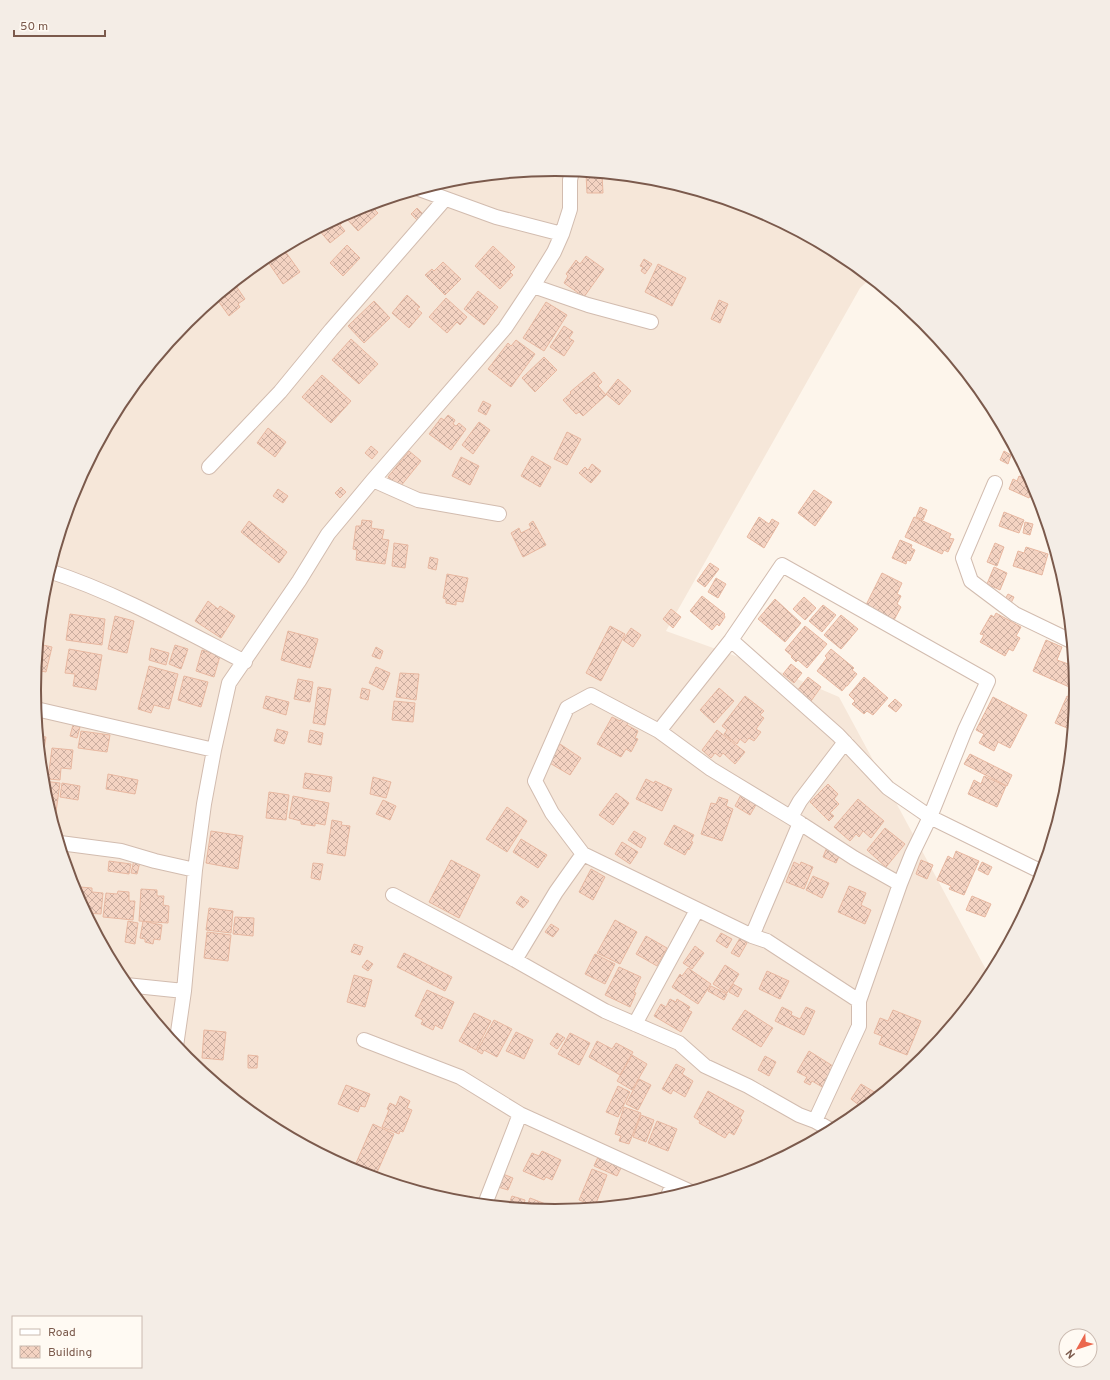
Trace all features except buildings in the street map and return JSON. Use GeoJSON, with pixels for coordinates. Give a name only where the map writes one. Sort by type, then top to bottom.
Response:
{"type":"FeatureCollection","features":[{"type":"Feature","properties":{"kind":"street"},"geometry":{"type":"LineString","coordinates":[[177,1038],[184,991],[195,870],[204,804],[229,683],[300,581],[328,534],[505,328],[554,252],[562,234],[570,209],[571,176]]}},
{"type":"Feature","properties":{"kind":"street"},"geometry":{"type":"LineString","coordinates":[[428,193],[496,217],[562,234]]}},
{"type":"Feature","properties":{"kind":"street"},"geometry":{"type":"LineString","coordinates":[[209,467],[280,392],[331,330],[445,199]]}},
{"type":"Feature","properties":{"kind":"street"},"geometry":{"type":"LineString","coordinates":[[533,286],[588,305],[650,322]]}},
{"type":"Feature","properties":{"kind":"street"},"geometry":{"type":"LineString","coordinates":[[373,480],[418,500],[499,514]]}},
{"type":"Feature","properties":{"kind":"street"},"geometry":{"type":"LineString","coordinates":[[994,483],[963,558],[971,581],[1015,614],[1066,639]]}},
{"type":"Feature","properties":{"kind":"street"},"geometry":{"type":"LineString","coordinates":[[659,732],[731,640],[782,565],[988,681],[965,730],[930,817],[912,854],[900,884],[859,1001],[859,1026],[815,1121]]}},
{"type":"Feature","properties":{"kind":"street"},"geometry":{"type":"LineString","coordinates":[[55,573],[75,579],[154,615],[245,662]]}},
{"type":"Feature","properties":{"kind":"street"},"geometry":{"type":"LineString","coordinates":[[731,640],[845,742],[888,788],[930,817],[1037,869]]}},
{"type":"Feature","properties":{"kind":"street"},"geometry":{"type":"LineString","coordinates":[[859,1001],[767,941],[752,936],[696,910],[583,854],[552,813],[535,780],[567,708],[591,695],[659,732],[711,769],[854,858],[900,884]]}},
{"type":"Feature","properties":{"kind":"street"},"geometry":{"type":"LineString","coordinates":[[42,710],[214,750]]}},
{"type":"Feature","properties":{"kind":"street"},"geometry":{"type":"LineString","coordinates":[[752,936],[795,820],[800,801],[845,742]]}},
{"type":"Feature","properties":{"kind":"street"},"geometry":{"type":"LineString","coordinates":[[65,844],[121,851],[155,861],[195,870]]}},
{"type":"Feature","properties":{"kind":"street"},"geometry":{"type":"LineString","coordinates":[[515,960],[556,892],[583,854]]}},
{"type":"Feature","properties":{"kind":"street"},"geometry":{"type":"LineString","coordinates":[[393,895],[515,960],[605,1011],[679,1043],[705,1066],[748,1086],[799,1115],[825,1127]]}},
{"type":"Feature","properties":{"kind":"street"},"geometry":{"type":"LineString","coordinates":[[635,1024],[696,910]]}},
{"type":"Feature","properties":{"kind":"street"},"geometry":{"type":"LineString","coordinates":[[135,986],[184,991]]}},
{"type":"Feature","properties":{"kind":"street"},"geometry":{"type":"LineString","coordinates":[[364,1040],[460,1077],[520,1114],[681,1188]]}},
{"type":"Feature","properties":{"kind":"street"},"geometry":{"type":"LineString","coordinates":[[487,1200],[520,1114]]}},
{"type":"Feature","properties":{"kind":"street"},"geometry":{"type":"LineString","coordinates":[[670,1190],[673,1184]]}},
{"type":"Feature","properties":{"kind":"shaded area"},"geometry":{"type":"Polygon","coordinates":[[[521,177],[589,177],[622,180],[655,186],[720,203],[752,215],[812,245],[867,281],[860,288],[666,631],[783,673],[839,697],[986,970],[982,976],[963,1003],[941,1029],[894,1076],[868,1098],[841,1117],[782,1151],[752,1165],[720,1177],[655,1194],[622,1200],[589,1203],[521,1203],[488,1200],[422,1186],[390,1177],[358,1165],[328,1151],[298,1135],[242,1098],[216,1076],[169,1029],[147,1003],[110,947],[80,887],[68,855],[51,790],[45,757],[42,724],[42,656],[45,623],[59,557],[68,525],[80,493],[94,463],[110,433],[147,377],[169,351],[216,304],[242,282],[298,245],[358,215],[390,203],[455,186],[488,180],[521,177]]]}}]}
